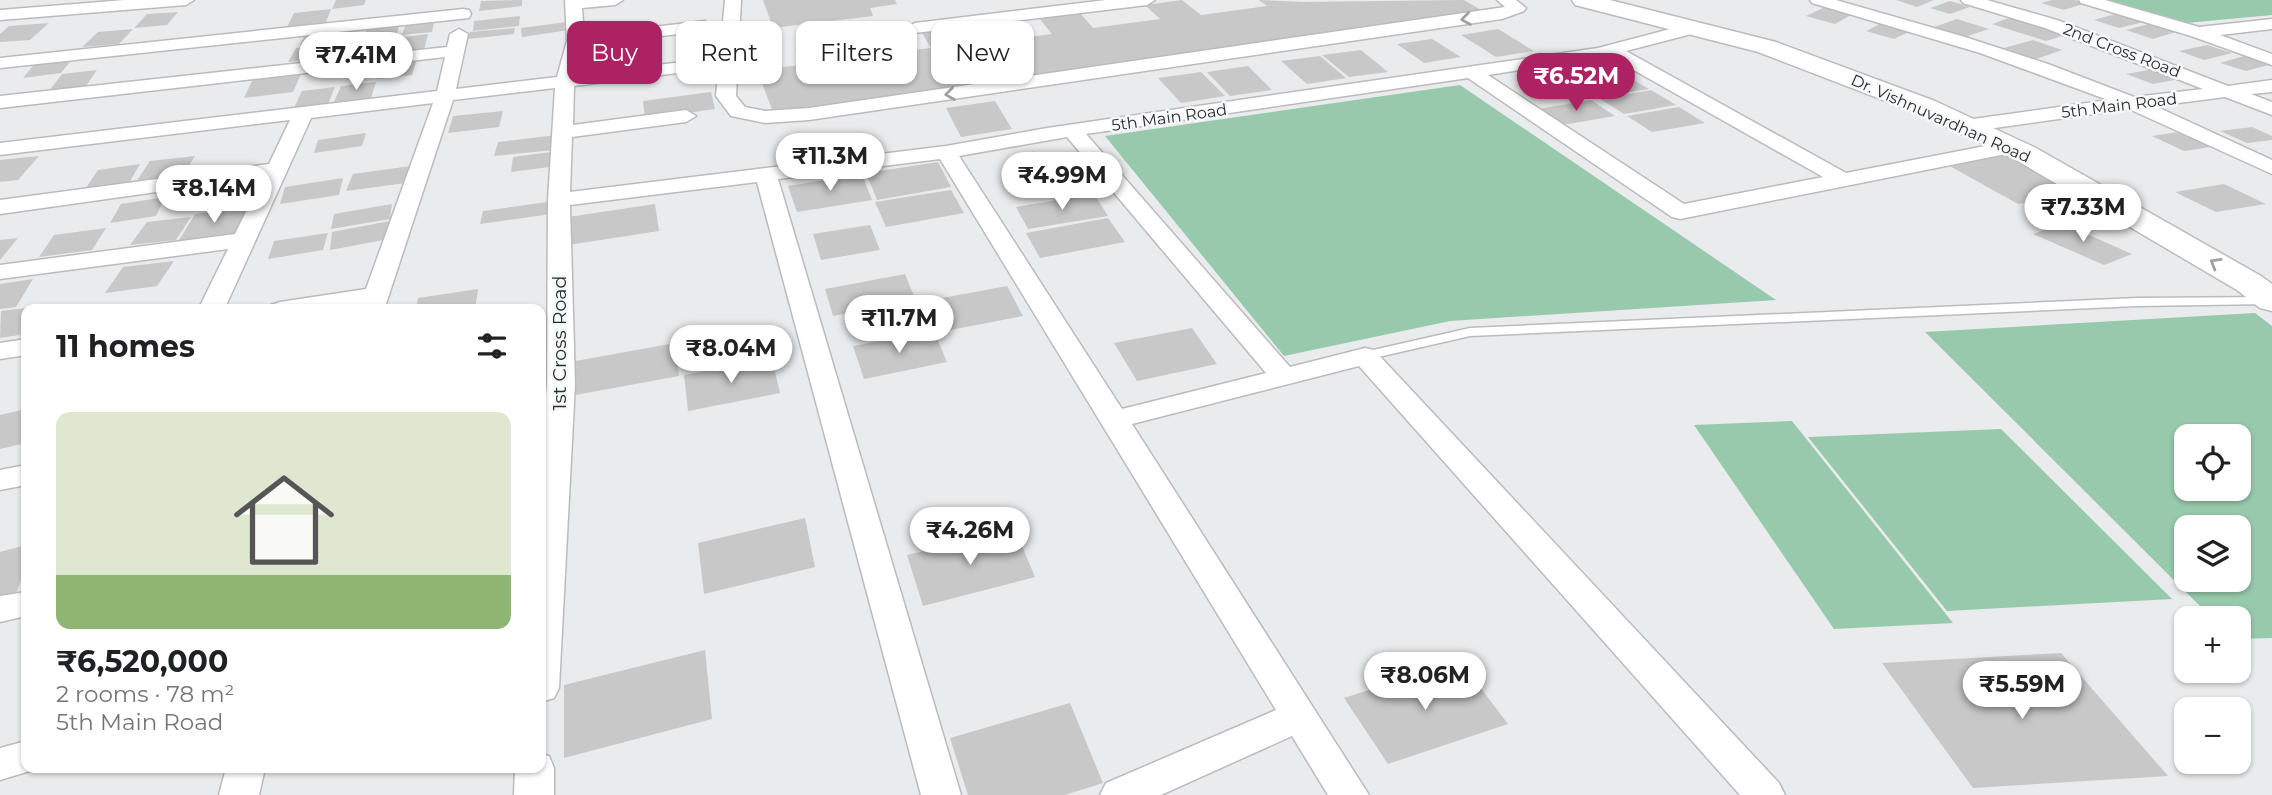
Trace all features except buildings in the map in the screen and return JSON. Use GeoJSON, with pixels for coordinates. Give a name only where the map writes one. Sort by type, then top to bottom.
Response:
{"type":"FeatureCollection","features":[{"type":"Feature","properties":{"kind":"main road","name":"Dr. Vishnuvardhan Road"},"geometry":{"type":"LineString","coordinates":[[1583,0],[1767,47],[1926,107],[2011,147],[2249,284],[2271,300]]}},
{"type":"Feature","properties":{"kind":"main road","name":"Dr. Vishnuvardhan Road"},"geometry":{"type":"LineString","coordinates":[[1628,0],[1724,23],[1834,56],[1996,120],[2272,271]]}},
{"type":"Feature","properties":{"kind":"street"},"geometry":{"type":"LineString","coordinates":[[0,15],[186,0]]}},
{"type":"Feature","properties":{"kind":"street"},"geometry":{"type":"LineString","coordinates":[[573,2],[615,0]]}},
{"type":"Feature","properties":{"kind":"street"},"geometry":{"type":"LineString","coordinates":[[733,0],[726,96],[738,112],[765,117],[809,114],[1489,16],[1518,8],[1505,0]]}},
{"type":"Feature","properties":{"kind":"street"},"geometry":{"type":"LineString","coordinates":[[917,28],[1147,0]]}},
{"type":"Feature","properties":{"kind":"street"},"geometry":{"type":"LineString","coordinates":[[1818,0],[1969,43],[2044,68],[2134,104],[2272,168]]}},
{"type":"Feature","properties":{"kind":"street","name":"2nd Cross Road"},"geometry":{"type":"LineString","coordinates":[[1969,0],[2051,24],[2272,109]]}},
{"type":"Feature","properties":{"kind":"street"},"geometry":{"type":"LineString","coordinates":[[2087,0],[2197,32],[2272,60]]}},
{"type":"Feature","properties":{"kind":"street","name":"1st Cross Road"},"geometry":{"type":"LineString","coordinates":[[573,2],[574,21]]}},
{"type":"Feature","properties":{"kind":"street"},"geometry":{"type":"LineString","coordinates":[[0,63],[464,7],[445,96],[373,302],[350,304]]}},
{"type":"Feature","properties":{"kind":"street"},"geometry":{"type":"LineString","coordinates":[[2197,32],[2272,24]]}},
{"type":"Feature","properties":{"kind":"street","name":"5th Main Road"},"geometry":{"type":"LineString","coordinates":[[559,200],[946,152],[1611,50],[1693,28]]}},
{"type":"Feature","properties":{"kind":"street"},"geometry":{"type":"LineString","coordinates":[[1611,50],[1841,179]]}},
{"type":"Feature","properties":{"kind":"street"},"geometry":{"type":"LineString","coordinates":[[0,102],[455,51]]}},
{"type":"Feature","properties":{"kind":"street"},"geometry":{"type":"LineString","coordinates":[[0,149],[676,68]]}},
{"type":"Feature","properties":{"kind":"street"},"geometry":{"type":"LineString","coordinates":[[1472,72],[1679,212],[2011,147]]}},
{"type":"Feature","properties":{"kind":"street","name":"1st Cross Road"},"geometry":{"type":"LineString","coordinates":[[546,536],[559,200],[567,75]]}},
{"type":"Feature","properties":{"kind":"street","name":"5th Main Road"},"geometry":{"type":"LineString","coordinates":[[1966,126],[2272,86]]}},
{"type":"Feature","properties":{"kind":"street"},"geometry":{"type":"LineString","coordinates":[[214,304],[303,114]]}},
{"type":"Feature","properties":{"kind":"street"},"geometry":{"type":"LineString","coordinates":[[563,132],[686,116]]}},
{"type":"Feature","properties":{"kind":"street"},"geometry":{"type":"LineString","coordinates":[[1072,131],[1283,376]]}},
{"type":"Feature","properties":{"kind":"street"},"geometry":{"type":"LineString","coordinates":[[946,152],[1349,795]]}},
{"type":"Feature","properties":{"kind":"street"},"geometry":{"type":"LineString","coordinates":[[0,207],[277,169]]}},
{"type":"Feature","properties":{"kind":"street"},"geometry":{"type":"LineString","coordinates":[[766,175],[941,795]]}},
{"type":"Feature","properties":{"kind":"street"},"geometry":{"type":"LineString","coordinates":[[0,272],[244,240]]}},
{"type":"Feature","properties":{"kind":"street"},"geometry":{"type":"LineString","coordinates":[[0,351],[21,348]]}},
{"type":"Feature","properties":{"kind":"street"},"geometry":{"type":"LineString","coordinates":[[1113,420],[1365,356],[1765,795]]}},
{"type":"Feature","properties":{"kind":"street"},"geometry":{"type":"LineString","coordinates":[[0,480],[21,476]]}},
{"type":"Feature","properties":{"kind":"street"},"geometry":{"type":"LineString","coordinates":[[0,609],[21,605]]}},
{"type":"Feature","properties":{"kind":"street"},"geometry":{"type":"LineString","coordinates":[[1120,795],[1298,717]]}},
{"type":"Feature","properties":{"kind":"street"},"geometry":{"type":"LineString","coordinates":[[0,764],[21,758]]}},
{"type":"Feature","properties":{"kind":"street"},"geometry":{"type":"LineString","coordinates":[[239,795],[245,773]]}},
{"type":"Feature","properties":{"kind":"street"},"geometry":{"type":"LineString","coordinates":[[534,795],[535,773]]}},
{"type":"Feature","properties":{"kind":"lane"},"geometry":{"type":"LineString","coordinates":[[1365,356],[1471,332],[2123,303],[2271,300]]}},
{"type":"Feature","properties":{"kind":"green space"},"geometry":{"type":"Polygon","coordinates":[[[2096,0],[2272,0],[2272,15],[2186,23],[2096,0]]]}},
{"type":"Feature","properties":{"kind":"green space"},"geometry":{"type":"Polygon","coordinates":[[[1460,85],[1776,300],[1450,321],[1284,356],[1105,136],[1460,85]]]}},
{"type":"Feature","properties":{"kind":"green space"},"geometry":{"type":"Polygon","coordinates":[[[2255,313],[2272,326],[2272,638],[2251,639],[2251,606],[2200,606],[2186,592],[2251,592],[2251,515],[2174,515],[2174,580],[1925,332],[2255,313]]]}},
{"type":"Feature","properties":{"kind":"green space"},"geometry":{"type":"Polygon","coordinates":[[[1792,421],[1953,623],[1834,629],[1694,425],[1792,421]]]}},
{"type":"Feature","properties":{"kind":"green space"},"geometry":{"type":"Polygon","coordinates":[[[2001,429],[2172,599],[1947,611],[1808,437],[2001,429]]]}}]}
